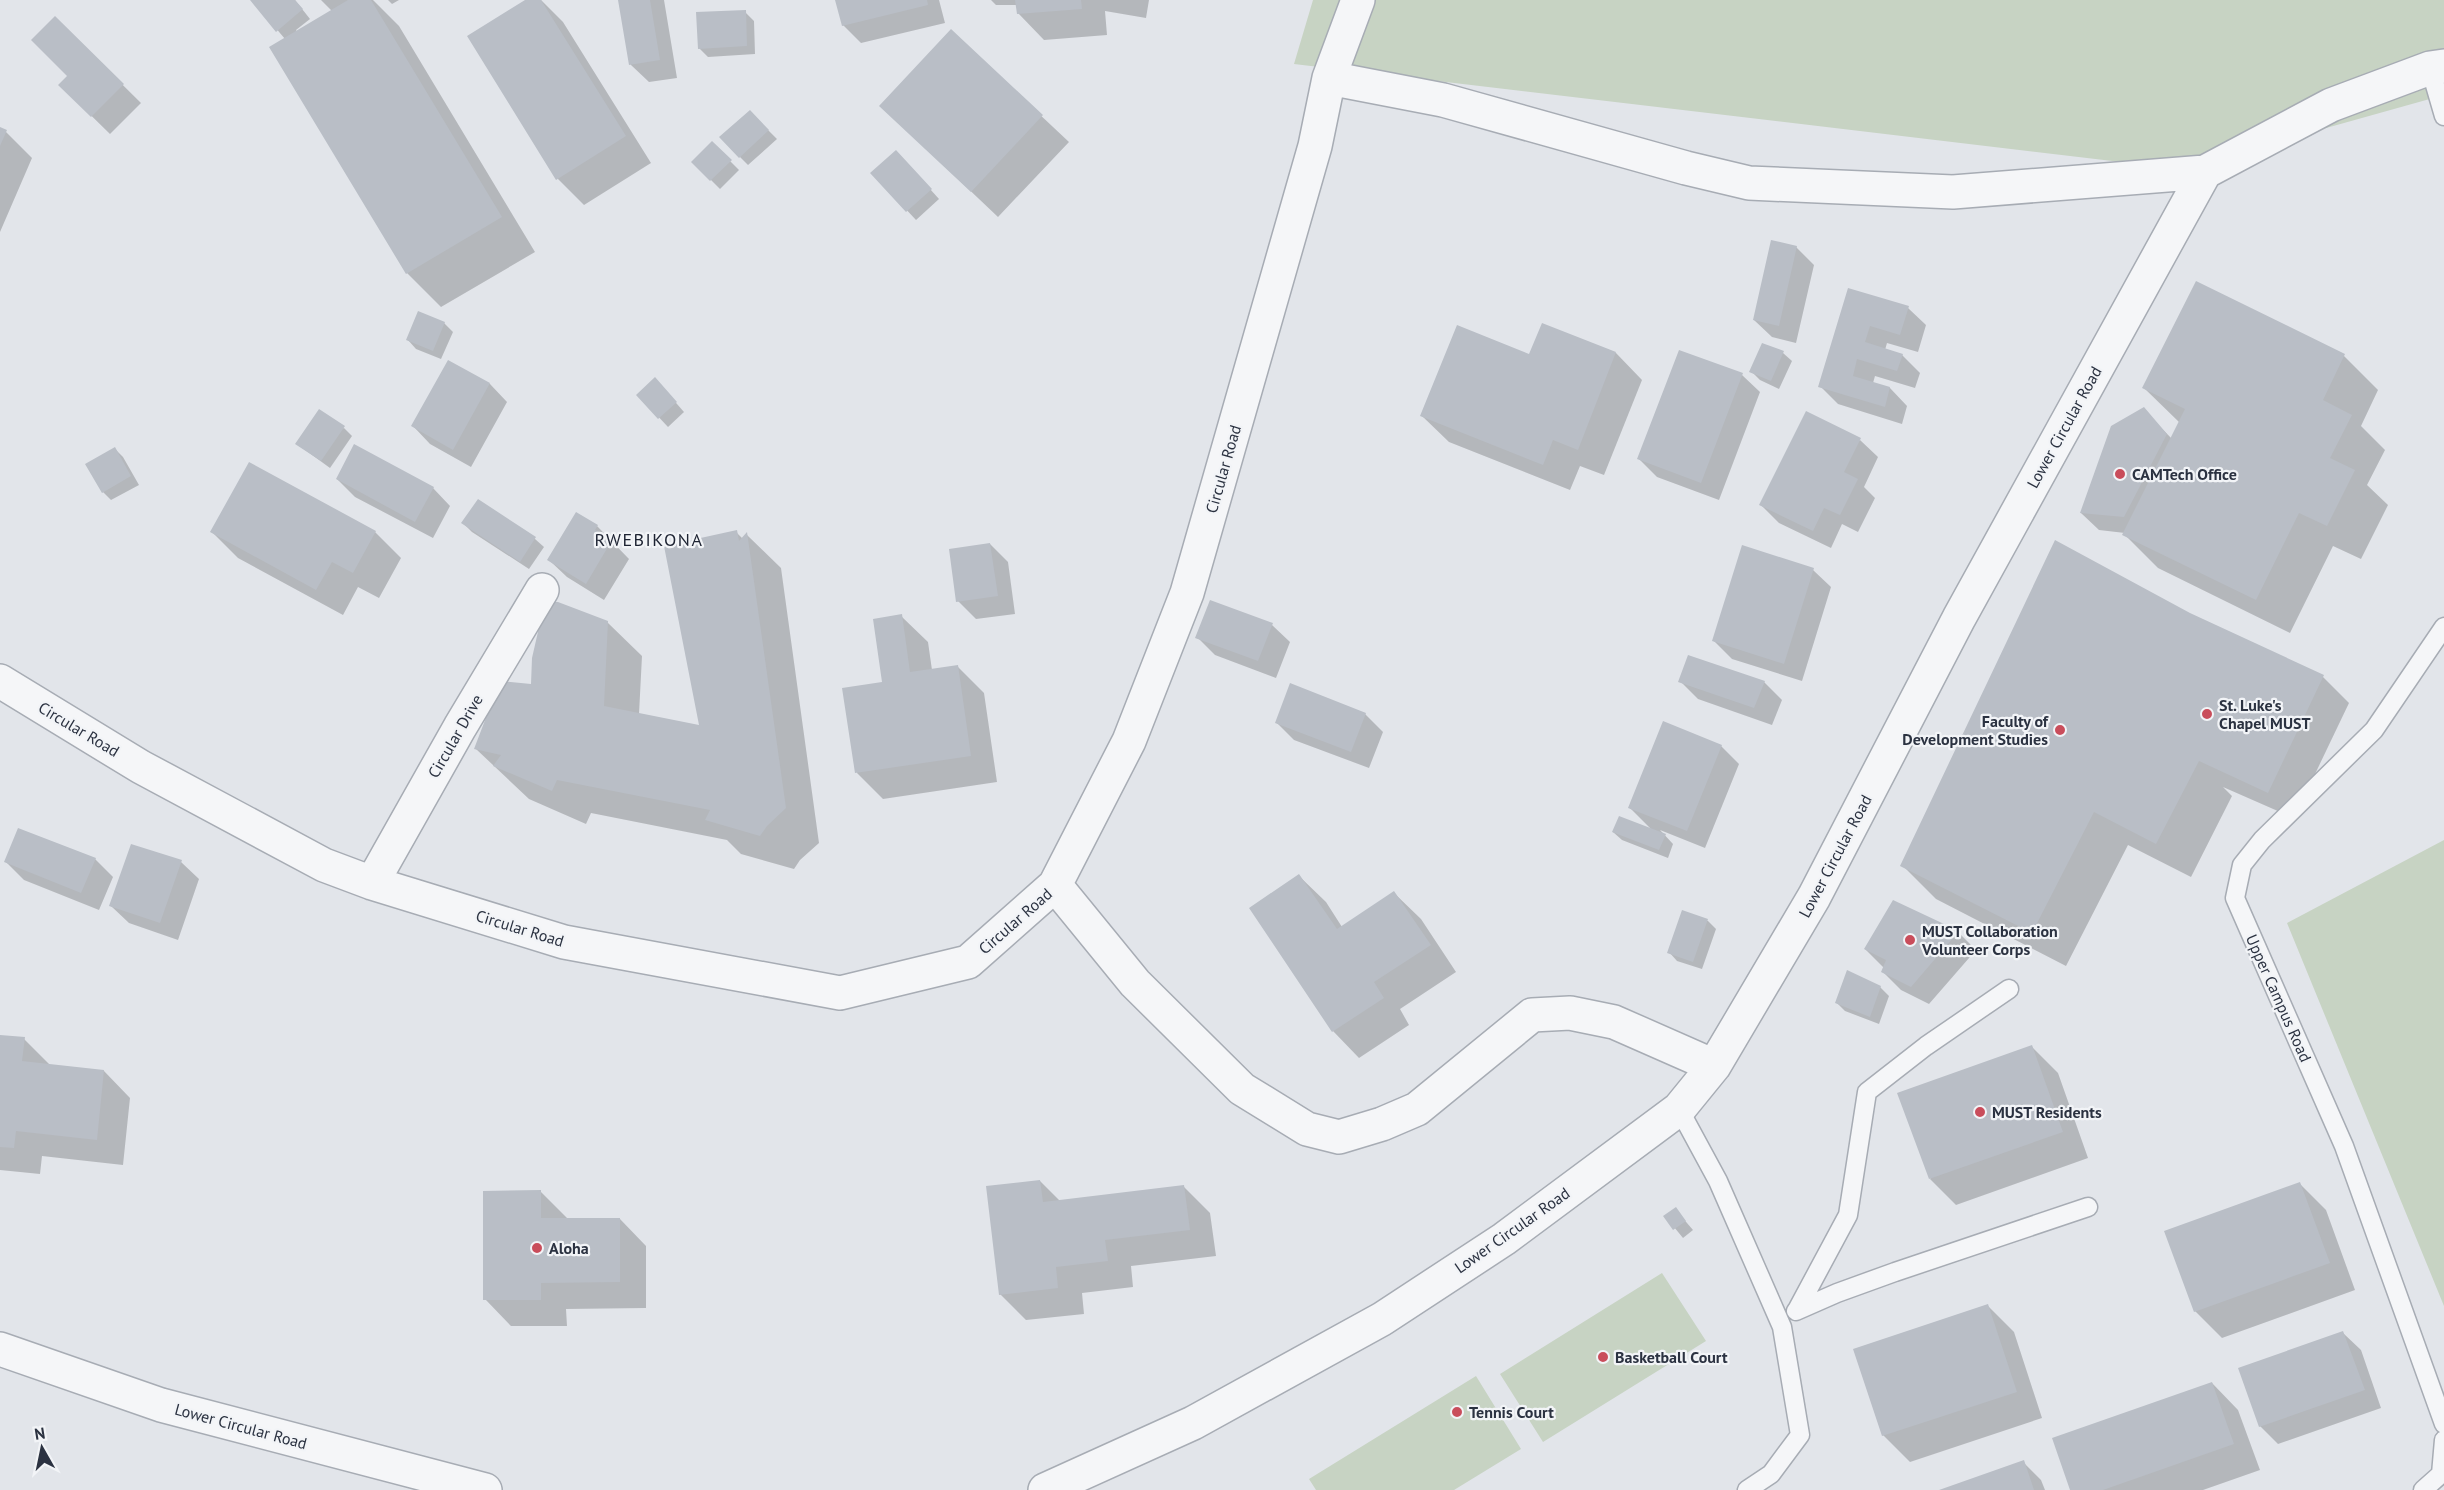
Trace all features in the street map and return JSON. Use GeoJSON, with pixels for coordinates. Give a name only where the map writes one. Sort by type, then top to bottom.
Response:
{"type":"FeatureCollection","features":[{"type":"Feature","properties":{"kind":"street","name":"Circular Road"},"geometry":{"type":"LineString","coordinates":[[0,681],[141,767],[324,865],[372,883],[564,942],[840,993],[968,962],[1055,885],[1129,741],[1187,592],[1315,146],[1329,78],[1358,0]]}},
{"type":"Feature","properties":{"kind":"street"},"geometry":{"type":"LineString","coordinates":[[1329,78],[1443,100],[1686,168],[1749,183],[1953,192],[2205,172],[2331,105],[2437,67]]}},
{"type":"Feature","properties":{"kind":"street","name":"Lower Circular Road"},"geometry":{"type":"LineString","coordinates":[[1045,1490],[1193,1423],[1382,1319],[1504,1239],[1679,1109],[1714,1066],[1814,897],[1959,618],[2205,172]]}},
{"type":"Feature","properties":{"kind":"street","name":"Circular Drive"},"geometry":{"type":"LineString","coordinates":[[372,883],[460,727],[542,590]]}},
{"type":"Feature","properties":{"kind":"street"},"geometry":{"type":"LineString","coordinates":[[1055,885],[1135,982],[1242,1089],[1307,1129],[1317,1132],[1339,1137],[1382,1124],[1417,1109],[1532,1015],[1570,1013],[1614,1022],[1714,1066]]}},
{"type":"Feature","properties":{"kind":"street","name":"Lower Circular Road"},"geometry":{"type":"LineString","coordinates":[[0,1349],[161,1405],[485,1490]]}},
{"type":"Feature","properties":{"kind":"lane"},"geometry":{"type":"LineString","coordinates":[[2437,67],[2444,116]]}},
{"type":"Feature","properties":{"kind":"lane","name":"Upper Campus Road"},"geometry":{"type":"LineString","coordinates":[[2444,627],[2374,730],[2262,840],[2242,865],[2235,898],[2344,1146],[2444,1424]]}},
{"type":"Feature","properties":{"kind":"lane"},"geometry":{"type":"LineString","coordinates":[[1782,1327],[1797,1310],[1848,1215],[1867,1092],[1926,1046],[2009,989]]}},
{"type":"Feature","properties":{"kind":"lane"},"geometry":{"type":"LineString","coordinates":[[1679,1109],[1718,1181],[1782,1327],[1800,1435],[1771,1474],[1747,1490]]}},
{"type":"Feature","properties":{"kind":"lane"},"geometry":{"type":"LineString","coordinates":[[1797,1310],[1895,1272],[2088,1207]]}},
{"type":"Feature","properties":{"kind":"lane"},"geometry":{"type":"LineString","coordinates":[[2423,1490],[2441,1474],[2444,1440]]}},
{"type":"Feature","properties":{"kind":"green space"},"geometry":{"type":"Polygon","coordinates":[[[1313,0],[2444,0],[2444,95],[2180,169],[1294,64],[1313,0]]]}},
{"type":"Feature","properties":{"kind":"green space"},"geometry":{"type":"Polygon","coordinates":[[[2444,840],[2444,1306],[2287,923],[2444,840]]]}},
{"type":"Feature","properties":{"kind":"green space","name":"Basketball Court"},"geometry":{"type":"Polygon","coordinates":[[[1662,1273],[1706,1341],[1543,1442],[1500,1374],[1662,1273]]]}},
{"type":"Feature","properties":{"kind":"green space","name":"Tennis Court"},"geometry":{"type":"Polygon","coordinates":[[[1476,1376],[1521,1449],[1454,1490],[1316,1490],[1309,1479],[1476,1376]]]}},
{"type":"Feature","properties":{"kind":"building"},"geometry":{"type":"Polygon","coordinates":[[[250,0],[295,0],[303,9],[276,32],[250,0]]]}},
{"type":"Feature","properties":{"kind":"building"},"geometry":{"type":"Polygon","coordinates":[[[348,0],[371,0],[502,217],[406,274],[269,47],[348,0]]]}},
{"type":"Feature","properties":{"kind":"building"},"geometry":{"type":"Polygon","coordinates":[[[525,0],[541,0],[626,136],[556,180],[467,36],[525,0]]]}},
{"type":"Feature","properties":{"kind":"building"},"geometry":{"type":"Polygon","coordinates":[[[618,0],[650,0],[660,60],[629,65],[618,0]]]}},
{"type":"Feature","properties":{"kind":"building"},"geometry":{"type":"Polygon","coordinates":[[[835,0],[927,0],[928,5],[842,26],[835,0]]]}},
{"type":"Feature","properties":{"kind":"building"},"geometry":{"type":"Polygon","coordinates":[[[1015,0],[1081,0],[1082,9],[1017,14],[1015,0]]]}},
{"type":"Feature","properties":{"kind":"building"},"geometry":{"type":"Polygon","coordinates":[[[746,10],[747,46],[698,49],[696,12],[746,10]]]}},
{"type":"Feature","properties":{"kind":"building"},"geometry":{"type":"Polygon","coordinates":[[[55,16],[124,84],[91,117],[58,85],[67,76],[31,40],[55,16]]]}},
{"type":"Feature","properties":{"kind":"building"},"geometry":{"type":"Polygon","coordinates":[[[951,29],[1043,115],[971,192],[879,106],[951,29]]]}},
{"type":"Feature","properties":{"kind":"building"},"geometry":{"type":"Polygon","coordinates":[[[750,110],[769,130],[739,158],[719,137],[750,110]]]}},
{"type":"Feature","properties":{"kind":"building"},"geometry":{"type":"Polygon","coordinates":[[[0,127],[7,130],[0,146],[0,127]]]}},
{"type":"Feature","properties":{"kind":"building"},"geometry":{"type":"Polygon","coordinates":[[[712,141],[732,160],[710,181],[691,162],[712,141]]]}},
{"type":"Feature","properties":{"kind":"building"},"geometry":{"type":"Polygon","coordinates":[[[896,150],[932,189],[906,212],[870,173],[896,150]]]}},
{"type":"Feature","properties":{"kind":"building"},"geometry":{"type":"Polygon","coordinates":[[[1771,240],[1797,246],[1779,326],[1753,320],[1771,240]]]}},
{"type":"Feature","properties":{"kind":"building"},"geometry":{"type":"Polygon","coordinates":[[[2196,281],[2345,354],[2323,400],[2352,415],[2330,458],[2355,470],[2327,526],[2299,513],[2256,600],[2122,535],[2185,409],[2142,388],[2196,281]]]}},
{"type":"Feature","properties":{"kind":"building"},"geometry":{"type":"Polygon","coordinates":[[[1848,288],[1909,306],[1900,335],[1870,326],[1865,342],[1903,354],[1897,371],[1857,359],[1853,376],[1890,387],[1885,407],[1818,387],[1848,288]]]}},
{"type":"Feature","properties":{"kind":"building"},"geometry":{"type":"Polygon","coordinates":[[[418,311],[445,322],[433,351],[406,340],[418,311]]]}},
{"type":"Feature","properties":{"kind":"building"},"geometry":{"type":"Polygon","coordinates":[[[1542,323],[1616,352],[1578,450],[1553,440],[1543,465],[1420,416],[1457,325],[1529,354],[1542,323]]]}},
{"type":"Feature","properties":{"kind":"building"},"geometry":{"type":"Polygon","coordinates":[[[1762,343],[1784,351],[1771,381],[1749,372],[1762,343]]]}},
{"type":"Feature","properties":{"kind":"building"},"geometry":{"type":"Polygon","coordinates":[[[1679,350],[1743,373],[1701,483],[1637,459],[1679,350]]]}},
{"type":"Feature","properties":{"kind":"building"},"geometry":{"type":"Polygon","coordinates":[[[448,360],[490,383],[453,450],[411,426],[448,360]]]}},
{"type":"Feature","properties":{"kind":"building"},"geometry":{"type":"Polygon","coordinates":[[[655,377],[677,402],[658,419],[636,395],[655,377]]]}},
{"type":"Feature","properties":{"kind":"building","name":"CAMTech Office"},"geometry":{"type":"Polygon","coordinates":[[[2144,407],[2167,434],[2124,517],[2080,513],[2111,426],[2144,407]]]}},
{"type":"Feature","properties":{"kind":"building"},"geometry":{"type":"Polygon","coordinates":[[[319,409],[345,426],[321,461],[295,444],[319,409]]]}},
{"type":"Feature","properties":{"kind":"building"},"geometry":{"type":"Polygon","coordinates":[[[1806,411],[1861,438],[1844,472],[1858,479],[1840,515],[1824,508],[1813,531],[1759,505],[1806,411]]]}},
{"type":"Feature","properties":{"kind":"building"},"geometry":{"type":"Polygon","coordinates":[[[354,444],[434,487],[415,522],[336,479],[354,444]]]}},
{"type":"Feature","properties":{"kind":"building"},"geometry":{"type":"Polygon","coordinates":[[[115,447],[131,476],[102,493],[85,464],[115,447]]]}},
{"type":"Feature","properties":{"kind":"building"},"geometry":{"type":"Polygon","coordinates":[[[249,462],[376,531],[353,573],[332,562],[316,590],[210,532],[249,462]]]}},
{"type":"Feature","properties":{"kind":"building"},"geometry":{"type":"Polygon","coordinates":[[[478,499],[536,537],[520,562],[461,523],[478,499]]]}},
{"type":"Feature","properties":{"kind":"building"},"geometry":{"type":"Polygon","coordinates":[[[576,512],[598,525],[595,530],[612,540],[586,584],[547,560],[576,512]]]}},
{"type":"Feature","properties":{"kind":"building"},"geometry":{"type":"Polygon","coordinates":[[[737,530],[739,541],[747,532],[786,808],[760,836],[705,820],[710,810],[557,780],[552,791],[493,766],[501,755],[474,749],[500,681],[531,684],[532,658],[545,601],[558,602],[608,621],[604,706],[699,725],[664,546],[737,530]]]}},
{"type":"Feature","properties":{"kind":"building","name":"Faculty of Development Studies"},"geometry":{"type":"Polygon","coordinates":[[[2055,540],[2190,613],[2324,675],[2268,793],[2199,761],[2156,844],[2094,812],[2032,933],[1900,866],[2055,540]]]}},
{"type":"Feature","properties":{"kind":"building"},"geometry":{"type":"Polygon","coordinates":[[[990,543],[998,596],[956,602],[949,549],[990,543]]]}},
{"type":"Feature","properties":{"kind":"building"},"geometry":{"type":"Polygon","coordinates":[[[1742,545],[1814,568],[1784,664],[1712,641],[1742,545]]]}},
{"type":"Feature","properties":{"kind":"building"},"geometry":{"type":"Polygon","coordinates":[[[1210,600],[1273,623],[1258,661],[1195,638],[1210,600]]]}},
{"type":"Feature","properties":{"kind":"building"},"geometry":{"type":"Polygon","coordinates":[[[902,614],[910,672],[958,665],[971,756],[855,773],[842,688],[882,682],[873,619],[902,614]]]}},
{"type":"Feature","properties":{"kind":"building"},"geometry":{"type":"Polygon","coordinates":[[[1688,655],[1765,681],[1754,708],[1678,682],[1688,655]]]}},
{"type":"Feature","properties":{"kind":"building"},"geometry":{"type":"Polygon","coordinates":[[[1290,683],[1366,713],[1351,752],[1275,723],[1290,683]]]}},
{"type":"Feature","properties":{"kind":"building"},"geometry":{"type":"Polygon","coordinates":[[[1663,721],[1722,745],[1687,831],[1628,808],[1663,721]]]}},
{"type":"Feature","properties":{"kind":"building"},"geometry":{"type":"Polygon","coordinates":[[[1619,816],[1666,834],[1659,850],[1612,832],[1619,816]]]}},
{"type":"Feature","properties":{"kind":"building"},"geometry":{"type":"Polygon","coordinates":[[[18,828],[96,858],[81,893],[4,862],[18,828]]]}},
{"type":"Feature","properties":{"kind":"building"},"geometry":{"type":"Polygon","coordinates":[[[131,844],[182,860],[160,923],[109,906],[131,844]]]}},
{"type":"Feature","properties":{"kind":"building"},"geometry":{"type":"Polygon","coordinates":[[[1299,874],[1337,929],[1394,891],[1431,945],[1374,982],[1384,998],[1332,1032],[1249,908],[1299,874]]]}},
{"type":"Feature","properties":{"kind":"building","name":"MUST Collaboration Volunteer Corps"},"geometry":{"type":"Polygon","coordinates":[[[1893,900],[1959,931],[1911,987],[1881,972],[1886,960],[1864,949],[1893,900]]]}},
{"type":"Feature","properties":{"kind":"building"},"geometry":{"type":"Polygon","coordinates":[[[1682,910],[1708,919],[1693,962],[1667,953],[1682,910]]]}},
{"type":"Feature","properties":{"kind":"building"},"geometry":{"type":"Polygon","coordinates":[[[1847,970],[1881,986],[1870,1017],[1835,1003],[1847,970]]]}},
{"type":"Feature","properties":{"kind":"building"},"geometry":{"type":"Polygon","coordinates":[[[0,1035],[25,1037],[22,1061],[104,1070],[97,1140],[16,1131],[14,1148],[0,1147],[0,1035]]]}},
{"type":"Feature","properties":{"kind":"building","name":"MUST Residents"},"geometry":{"type":"Polygon","coordinates":[[[2032,1045],[2063,1132],[1929,1179],[1897,1093],[2032,1045]]]}},
{"type":"Feature","properties":{"kind":"building"},"geometry":{"type":"Polygon","coordinates":[[[1040,1180],[1043,1202],[1184,1185],[1190,1230],[1105,1240],[1108,1261],[1056,1267],[1058,1288],[999,1295],[986,1186],[1040,1180]]]}},
{"type":"Feature","properties":{"kind":"building"},"geometry":{"type":"Polygon","coordinates":[[[2300,1182],[2330,1263],[2194,1312],[2164,1231],[2300,1182]]]}},
{"type":"Feature","properties":{"kind":"building"},"geometry":{"type":"Polygon","coordinates":[[[541,1190],[541,1218],[620,1218],[620,1282],[541,1283],[541,1300],[483,1300],[483,1191],[541,1190]]]}},
{"type":"Feature","properties":{"kind":"building"},"geometry":{"type":"Polygon","coordinates":[[[1676,1207],[1686,1221],[1673,1230],[1663,1216],[1676,1207]]]}},
{"type":"Feature","properties":{"kind":"building"},"geometry":{"type":"Polygon","coordinates":[[[1988,1304],[2017,1392],[1882,1436],[1853,1349],[1988,1304]]]}},
{"type":"Feature","properties":{"kind":"building"},"geometry":{"type":"Polygon","coordinates":[[[2343,1331],[2365,1390],[2259,1427],[2238,1368],[2343,1331]]]}},
{"type":"Feature","properties":{"kind":"building"},"geometry":{"type":"Polygon","coordinates":[[[2212,1382],[2234,1444],[2103,1490],[2070,1490],[2052,1438],[2212,1382]]]}},
{"type":"Feature","properties":{"kind":"building"},"geometry":{"type":"Polygon","coordinates":[[[2024,1460],[2034,1490],[1939,1490],[2024,1460]]]}},
{"type":"Feature","properties":{"kind":"place","name":"CAMTech Office"},"geometry":{"type":"Point","coordinates":[2120,474]}},
{"type":"Feature","properties":{"kind":"place","name":"St. Luke's Chapel MUST"},"geometry":{"type":"Point","coordinates":[2207,714]}},
{"type":"Feature","properties":{"kind":"place","name":"Faculty of Development Studies"},"geometry":{"type":"Point","coordinates":[2060,730]}},
{"type":"Feature","properties":{"kind":"place","name":"MUST Collaboration Volunteer Corps"},"geometry":{"type":"Point","coordinates":[1910,940]}},
{"type":"Feature","properties":{"kind":"place","name":"MUST Residents"},"geometry":{"type":"Point","coordinates":[1980,1112]}},
{"type":"Feature","properties":{"kind":"place","name":"Aloha"},"geometry":{"type":"Point","coordinates":[537,1248]}},
{"type":"Feature","properties":{"kind":"place","name":"Basketball Court"},"geometry":{"type":"Point","coordinates":[1603,1357]}},
{"type":"Feature","properties":{"kind":"place","name":"Tennis Court"},"geometry":{"type":"Point","coordinates":[1457,1412]}},
{"type":"Feature","properties":{"kind":"district","name":"RWEBIKONA"},"geometry":{"type":"Point","coordinates":[649,539]}}]}
